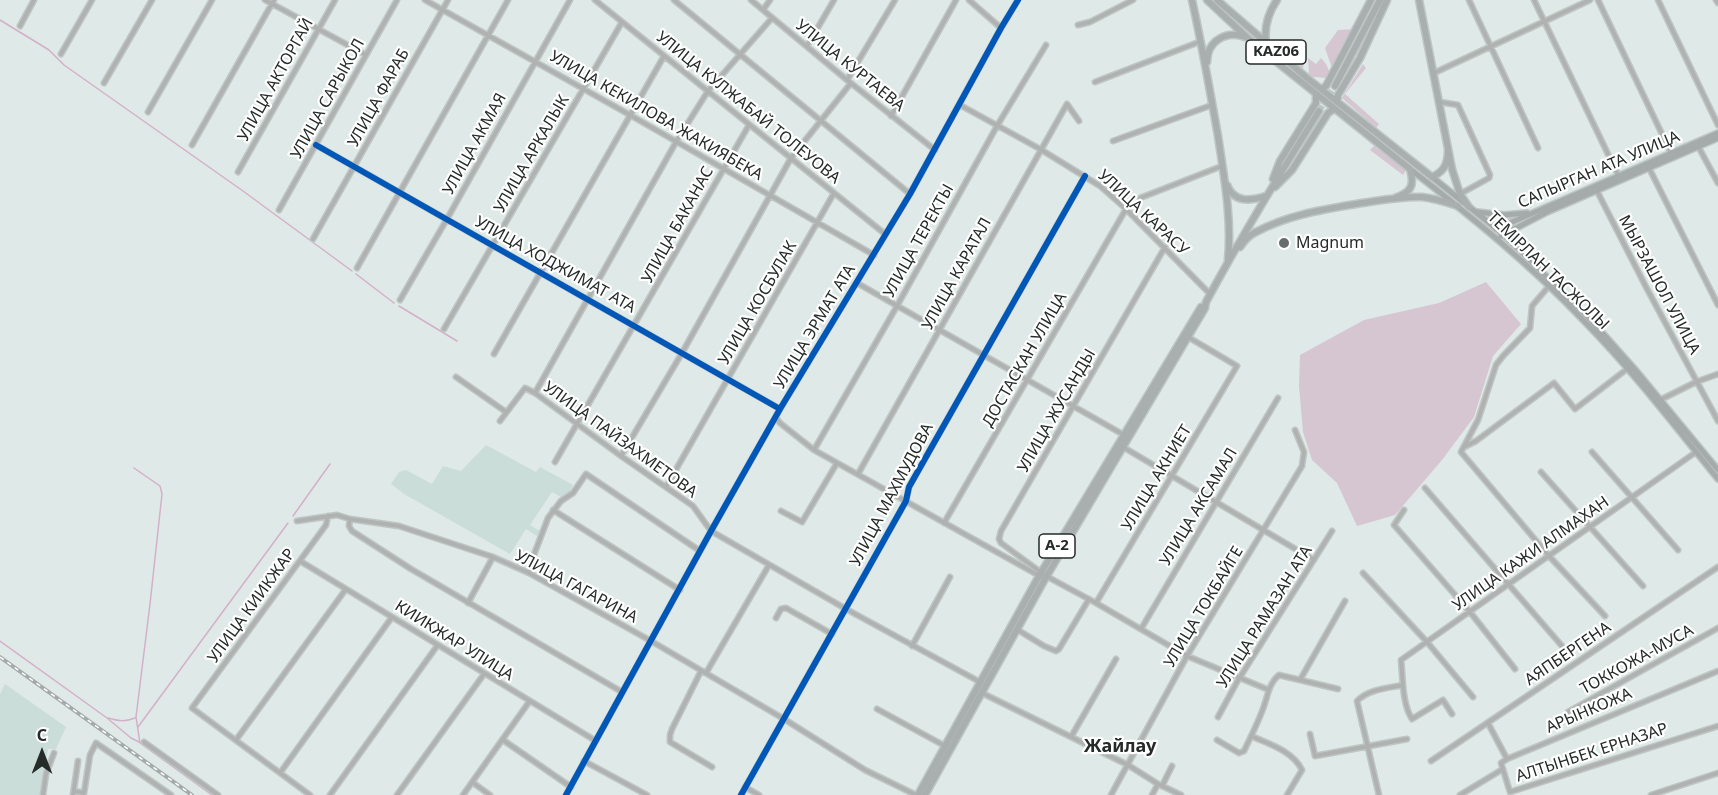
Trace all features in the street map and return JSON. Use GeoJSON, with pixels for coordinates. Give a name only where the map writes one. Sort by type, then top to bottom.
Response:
{"type":"FeatureCollection","features":[{"type":"Feature","properties":{"kind":"highway"},"geometry":{"type":"LineString","coordinates":[[1192,0],[1223,169],[1230,234],[1228,262]]}},
{"type":"Feature","properties":{"kind":"highway","name":"KАZ06"},"geometry":{"type":"LineString","coordinates":[[1207,0],[1316,95],[1331,111]]}},
{"type":"Feature","properties":{"kind":"highway","name":"KАZ06"},"geometry":{"type":"LineString","coordinates":[[1217,0],[1266,44],[1338,98]]}},
{"type":"Feature","properties":{"kind":"highway"},"geometry":{"type":"LineString","coordinates":[[1266,44],[1267,21],[1277,0]]}},
{"type":"Feature","properties":{"kind":"highway"},"geometry":{"type":"LineString","coordinates":[[1323,87],[1371,0]]}},
{"type":"Feature","properties":{"kind":"highway"},"geometry":{"type":"LineString","coordinates":[[1335,86],[1380,0]]}},
{"type":"Feature","properties":{"kind":"highway"},"geometry":{"type":"LineString","coordinates":[[1338,98],[1388,0]]}},
{"type":"Feature","properties":{"kind":"highway"},"geometry":{"type":"LineString","coordinates":[[1419,0],[1455,181],[1471,209]]}},
{"type":"Feature","properties":{"kind":"highway"},"geometry":{"type":"LineString","coordinates":[[1207,72],[1207,57],[1215,41],[1228,34],[1247,37]]}},
{"type":"Feature","properties":{"kind":"highway"},"geometry":{"type":"LineString","coordinates":[[1266,196],[1281,161],[1316,103],[1316,95]]}},
{"type":"Feature","properties":{"kind":"highway","name":"ТЕМІРЛАН ТАСЖОЛЫ"},"geometry":{"type":"LineString","coordinates":[[1338,98],[1432,177]]}},
{"type":"Feature","properties":{"kind":"highway"},"geometry":{"type":"LineString","coordinates":[[1223,169],[1228,188],[1238,199],[1251,200],[1266,196],[1292,170],[1331,111],[1316,103]]}},
{"type":"Feature","properties":{"kind":"highway"},"geometry":{"type":"LineString","coordinates":[[1269,226],[1259,223],[1256,218],[1257,212],[1319,111]]}},
{"type":"Feature","properties":{"kind":"highway","name":"ТЕМІРЛАН ТАСЖОЛЫ"},"geometry":{"type":"LineString","coordinates":[[1331,111],[1410,169]]}},
{"type":"Feature","properties":{"kind":"highway"},"geometry":{"type":"LineString","coordinates":[[1432,177],[1439,174],[1446,166],[1448,150]]}},
{"type":"Feature","properties":{"kind":"highway"},"geometry":{"type":"LineString","coordinates":[[1395,198],[1406,194],[1409,190],[1413,178],[1410,169]]}},
{"type":"Feature","properties":{"kind":"highway"},"geometry":{"type":"LineString","coordinates":[[1228,262],[1250,235],[1269,226],[1319,211],[1395,198],[1432,198],[1458,206]]}},
{"type":"Feature","properties":{"kind":"highway","name":"A-2"},"geometry":{"type":"LineString","coordinates":[[917,795],[1124,435],[1198,316],[1257,212]]}},
{"type":"Feature","properties":{"kind":"highway","name":"A-2"},"geometry":{"type":"LineString","coordinates":[[925,795],[1017,629],[1043,576],[1123,447],[1198,316]]}},
{"type":"Feature","properties":{"kind":"main road","name":"САПЫРГАН АТА УЛИЦА"},"geometry":{"type":"LineString","coordinates":[[1498,239],[1503,234],[1547,212],[1597,191],[1671,153],[1718,135]]}},
{"type":"Feature","properties":{"kind":"main road","name":"САПЫРГАН АТА УЛИЦА"},"geometry":{"type":"LineString","coordinates":[[1494,231],[1596,186],[1698,146],[1718,135]]}},
{"type":"Feature","properties":{"kind":"main road","name":"ТЕМІРЛАН ТАСЖОЛЫ"},"geometry":{"type":"LineString","coordinates":[[1410,169],[1458,206],[1494,231],[1503,234],[1590,318],[1718,479]]}},
{"type":"Feature","properties":{"kind":"main road","name":"ТЕМІРЛАН ТАСЖОЛЫ"},"geometry":{"type":"LineString","coordinates":[[1432,177],[1471,209],[1494,231],[1498,239],[1586,322],[1718,470]]}},
{"type":"Feature","properties":{"kind":"main road"},"geometry":{"type":"LineString","coordinates":[[1471,209],[1504,215],[1534,212]]}},
{"type":"Feature","properties":{"kind":"street"},"geometry":{"type":"LineString","coordinates":[[20,26],[34,0]]}},
{"type":"Feature","properties":{"kind":"street"},"geometry":{"type":"LineString","coordinates":[[61,54],[92,0]]}},
{"type":"Feature","properties":{"kind":"street"},"geometry":{"type":"LineString","coordinates":[[104,83],[152,0]]}},
{"type":"Feature","properties":{"kind":"street"},"geometry":{"type":"LineString","coordinates":[[148,112],[212,0]]}},
{"type":"Feature","properties":{"kind":"street"},"geometry":{"type":"LineString","coordinates":[[265,0],[273,2],[366,56]]}},
{"type":"Feature","properties":{"kind":"street","name":"УЛИЦА АКТОРГАЙ"},"geometry":{"type":"LineString","coordinates":[[238,172],[335,0]]}},
{"type":"Feature","properties":{"kind":"street","name":"УЛИЦА САРЫКОЛ"},"geometry":{"type":"LineString","coordinates":[[279,210],[397,0]]}},
{"type":"Feature","properties":{"kind":"street","name":"УЛИЦА КЕКИЛОВА ЖАКИЯБЕКА"},"geometry":{"type":"LineString","coordinates":[[425,0],[818,221],[874,255]]}},
{"type":"Feature","properties":{"kind":"street","name":"УЛИЦА ФАРАБ"},"geometry":{"type":"LineString","coordinates":[[313,239],[448,0]]}},
{"type":"Feature","properties":{"kind":"street"},"geometry":{"type":"LineString","coordinates":[[357,268],[508,0]]}},
{"type":"Feature","properties":{"kind":"street","name":"УЛИЦА АКМАЯ"},"geometry":{"type":"LineString","coordinates":[[400,300],[570,0]]}},
{"type":"Feature","properties":{"kind":"street","name":"УЛИЦА КУЛЖАБАЙ ТОЛЕУОВА"},"geometry":{"type":"LineString","coordinates":[[595,0],[602,2],[622,22],[885,234]]}},
{"type":"Feature","properties":{"kind":"street"},"geometry":{"type":"LineString","coordinates":[[674,0],[910,194]]}},
{"type":"Feature","properties":{"kind":"street","name":"УЛИЦА КУРТАЕВА"},"geometry":{"type":"LineString","coordinates":[[751,0],[935,150]]}},
{"type":"Feature","properties":{"kind":"street"},"geometry":{"type":"LineString","coordinates":[[763,10],[770,0]]}},
{"type":"Feature","properties":{"kind":"street"},"geometry":{"type":"LineString","coordinates":[[807,46],[834,0]]}},
{"type":"Feature","properties":{"kind":"street"},"geometry":{"type":"LineString","coordinates":[[621,456],[682,353],[791,158],[849,82],[895,0]]}},
{"type":"Feature","properties":{"kind":"street"},"geometry":{"type":"LineString","coordinates":[[891,116],[956,0]]}},
{"type":"Feature","properties":{"kind":"street"},"geometry":{"type":"LineString","coordinates":[[969,0],[1001,28]]}},
{"type":"Feature","properties":{"kind":"street","name":"УЛИЦА ЭРМАТ АТА"},"geometry":{"type":"LineString","coordinates":[[566,795],[780,409],[910,194],[1018,0]]}},
{"type":"Feature","properties":{"kind":"street"},"geometry":{"type":"LineString","coordinates":[[1078,25],[1090,22],[1133,0]]}},
{"type":"Feature","properties":{"kind":"street"},"geometry":{"type":"LineString","coordinates":[[1469,0],[1538,148]]}},
{"type":"Feature","properties":{"kind":"street"},"geometry":{"type":"LineString","coordinates":[[1534,0],[1619,178]]}},
{"type":"Feature","properties":{"kind":"street"},"geometry":{"type":"LineString","coordinates":[[1433,73],[1590,0]]}},
{"type":"Feature","properties":{"kind":"street"},"geometry":{"type":"LineString","coordinates":[[1598,0],[1671,153]]}},
{"type":"Feature","properties":{"kind":"street"},"geometry":{"type":"LineString","coordinates":[[1658,0],[1718,125]]}},
{"type":"Feature","properties":{"kind":"street"},"geometry":{"type":"LineString","coordinates":[[192,145],[273,2]]}},
{"type":"Feature","properties":{"kind":"street"},"geometry":{"type":"LineString","coordinates":[[536,393],[676,142],[708,91],[772,18]]}},
{"type":"Feature","properties":{"kind":"street","name":"УЛИЦА АРКАЛЫК"},"geometry":{"type":"LineString","coordinates":[[444,329],[622,22]]}},
{"type":"Feature","properties":{"kind":"street"},"geometry":{"type":"LineString","coordinates":[[1095,82],[1199,42]]}},
{"type":"Feature","properties":{"kind":"street","name":"УЛИЦА ТЕРЕКТЫ"},"geometry":{"type":"LineString","coordinates":[[814,450],[997,126],[1046,45]]}},
{"type":"Feature","properties":{"kind":"street"},"geometry":{"type":"LineString","coordinates":[[494,354],[664,56]]}},
{"type":"Feature","properties":{"kind":"street"},"geometry":{"type":"LineString","coordinates":[[1439,102],[1458,105],[1490,175],[1489,178],[1461,194]]}},
{"type":"Feature","properties":{"kind":"street","name":"УЛИЦА КАРАТАЛ"},"geometry":{"type":"LineString","coordinates":[[858,474],[1067,104],[1079,121]]}},
{"type":"Feature","properties":{"kind":"street","name":"УЛИЦА КАРАСУ"},"geometry":{"type":"LineString","coordinates":[[960,105],[1040,149],[1100,186],[1165,247],[1210,294]]}},
{"type":"Feature","properties":{"kind":"street"},"geometry":{"type":"LineString","coordinates":[[1113,141],[1212,105]]}},
{"type":"Feature","properties":{"kind":"street","name":"УЛИЦА БАКАНАС"},"geometry":{"type":"LineString","coordinates":[[555,462],[749,125]]}},
{"type":"Feature","properties":{"kind":"street","name":"УЛИЦА ХОДЖИМАТ АТА"},"geometry":{"type":"LineString","coordinates":[[316,145],[780,409]]}},
{"type":"Feature","properties":{"kind":"street"},"geometry":{"type":"LineString","coordinates":[[1698,146],[1718,183]]}},
{"type":"Feature","properties":{"kind":"street"},"geometry":{"type":"LineString","coordinates":[[1649,167],[1718,305]]}},
{"type":"Feature","properties":{"kind":"street"},"geometry":{"type":"LineString","coordinates":[[1140,198],[1223,169]]}},
{"type":"Feature","properties":{"kind":"street","name":"УЛИЦА МАХМУДОВА"},"geometry":{"type":"LineString","coordinates":[[741,795],[906,501],[909,487],[1085,176]]}},
{"type":"Feature","properties":{"kind":"street","name":"МЫРЗАШОЛ УЛИЦА"},"geometry":{"type":"LineString","coordinates":[[1597,191],[1718,421]]}},
{"type":"Feature","properties":{"kind":"street","name":"УЛИЦА КОСБУЛАК"},"geometry":{"type":"LineString","coordinates":[[666,487],[834,193]]}},
{"type":"Feature","properties":{"kind":"street","name":"ДОСТАСКАН УЛИЦА"},"geometry":{"type":"LineString","coordinates":[[944,523],[1126,209]]}},
{"type":"Feature","properties":{"kind":"street","name":"УЛИЦА ЖУСАНДЫ"},"geometry":{"type":"LineString","coordinates":[[1043,576],[1001,543],[999,535],[1165,247]]}},
{"type":"Feature","properties":{"kind":"street"},"geometry":{"type":"LineString","coordinates":[[857,284],[1124,435]]}},
{"type":"Feature","properties":{"kind":"street"},"geometry":{"type":"LineString","coordinates":[[1462,450],[1478,420],[1496,365],[1530,328],[1532,306],[1549,286]]}},
{"type":"Feature","properties":{"kind":"street","name":"УЛИЦА АКНИЕТ"},"geometry":{"type":"LineString","coordinates":[[1096,603],[1237,366],[1188,336]]}},
{"type":"Feature","properties":{"kind":"street"},"geometry":{"type":"LineString","coordinates":[[1462,450],[1554,383],[1575,409],[1627,369]]}},
{"type":"Feature","properties":{"kind":"street"},"geometry":{"type":"LineString","coordinates":[[1658,402],[1696,382],[1718,374]]}},
{"type":"Feature","properties":{"kind":"street"},"geometry":{"type":"LineString","coordinates":[[456,377],[507,412]]}},
{"type":"Feature","properties":{"kind":"street","name":"УЛИЦА ПАЙЗАХМЕТОВА"},"geometry":{"type":"LineString","coordinates":[[500,421],[525,388],[536,393],[693,506],[711,531],[846,609],[980,682]]}},
{"type":"Feature","properties":{"kind":"street","name":"УЛИЦА АКСАМАЛ"},"geometry":{"type":"LineString","coordinates":[[1141,628],[1278,398]]}},
{"type":"Feature","properties":{"kind":"street"},"geometry":{"type":"LineString","coordinates":[[776,417],[780,423],[814,450],[944,523],[1089,599],[1187,656],[1269,690]]}},
{"type":"Feature","properties":{"kind":"street","name":"УЛИЦА ТОКБАЙГЕ"},"geometry":{"type":"LineString","coordinates":[[1111,795],[1187,656],[1302,466],[1304,452],[1295,430]]}},
{"type":"Feature","properties":{"kind":"street"},"geometry":{"type":"LineString","coordinates":[[1123,447],[1314,560]]}},
{"type":"Feature","properties":{"kind":"street"},"geometry":{"type":"LineString","coordinates":[[1462,450],[1549,556],[1605,616]]}},
{"type":"Feature","properties":{"kind":"street"},"geometry":{"type":"LineString","coordinates":[[1592,452],[1678,550]]}},
{"type":"Feature","properties":{"kind":"street","name":"УЛИЦА КАЖИ АЛМАХАН"},"geometry":{"type":"LineString","coordinates":[[1403,685],[1401,660],[1696,452]]}},
{"type":"Feature","properties":{"kind":"street"},"geometry":{"type":"LineString","coordinates":[[781,511],[802,522],[837,463]]}},
{"type":"Feature","properties":{"kind":"street"},"geometry":{"type":"LineString","coordinates":[[1541,471],[1643,586]]}},
{"type":"Feature","properties":{"kind":"street"},"geometry":{"type":"LineString","coordinates":[[529,573],[535,552],[553,510],[573,493],[586,474],[700,551]]}},
{"type":"Feature","properties":{"kind":"street"},"geometry":{"type":"LineString","coordinates":[[1425,488],[1562,646]]}},
{"type":"Feature","properties":{"kind":"street"},"geometry":{"type":"LineString","coordinates":[[553,510],[680,590]]}},
{"type":"Feature","properties":{"kind":"street"},"geometry":{"type":"LineString","coordinates":[[1404,510],[1394,525],[1470,612],[1515,669]]}},
{"type":"Feature","properties":{"kind":"street","name":"УЛИЦА ГАГАРИНА"},"geometry":{"type":"LineString","coordinates":[[297,521],[337,515],[399,526],[493,556],[529,573],[651,641],[866,770],[917,795]]}},
{"type":"Feature","properties":{"kind":"street","name":"УЛИЦА КИИКЖАР"},"geometry":{"type":"LineString","coordinates":[[236,740],[192,708],[326,525],[328,516]]}},
{"type":"Feature","properties":{"kind":"street"},"geometry":{"type":"LineString","coordinates":[[350,519],[349,525],[352,531],[411,569],[622,692]]}},
{"type":"Feature","properties":{"kind":"street","name":"УЛИЦА РАМАЗАН АТА"},"geometry":{"type":"LineString","coordinates":[[1218,717],[1240,677],[1332,531]]}},
{"type":"Feature","properties":{"kind":"street"},"geometry":{"type":"LineString","coordinates":[[468,603],[493,556]]}},
{"type":"Feature","properties":{"kind":"street","name":"КИИКЖАР УЛИЦА"},"geometry":{"type":"LineString","coordinates":[[300,561],[596,741]]}},
{"type":"Feature","properties":{"kind":"street"},"geometry":{"type":"LineString","coordinates":[[712,767],[670,742],[670,735],[704,672],[769,565]]}},
{"type":"Feature","properties":{"kind":"street","name":"АЯПБЕРГЕНА"},"geometry":{"type":"LineString","coordinates":[[1431,761],[1718,567]]}},
{"type":"Feature","properties":{"kind":"street"},"geometry":{"type":"LineString","coordinates":[[1363,573],[1427,642],[1473,697]]}},
{"type":"Feature","properties":{"kind":"street"},"geometry":{"type":"LineString","coordinates":[[912,646],[950,577]]}},
{"type":"Feature","properties":{"kind":"street"},"geometry":{"type":"LineString","coordinates":[[310,795],[236,740],[346,589]]}},
{"type":"Feature","properties":{"kind":"street"},"geometry":{"type":"LineString","coordinates":[[1017,629],[1056,651],[1089,599]]}},
{"type":"Feature","properties":{"kind":"street"},"geometry":{"type":"LineString","coordinates":[[1300,680],[1344,600]]}},
{"type":"Feature","properties":{"kind":"street"},"geometry":{"type":"LineString","coordinates":[[776,618],[781,609],[786,608],[832,634]]}},
{"type":"Feature","properties":{"kind":"street"},"geometry":{"type":"LineString","coordinates":[[280,773],[392,617]]}},
{"type":"Feature","properties":{"kind":"street","name":"ТОККОЖА-МУСА"},"geometry":{"type":"LineString","coordinates":[[1568,712],[1718,628]]}},
{"type":"Feature","properties":{"kind":"street"},"geometry":{"type":"LineString","coordinates":[[330,795],[437,646]]}},
{"type":"Feature","properties":{"kind":"street"},"geometry":{"type":"LineString","coordinates":[[1071,737],[1116,658]]}},
{"type":"Feature","properties":{"kind":"street","name":"АРЫНКОЖА"},"geometry":{"type":"LineString","coordinates":[[1507,759],[1718,671]]}},
{"type":"Feature","properties":{"kind":"street"},"geometry":{"type":"LineString","coordinates":[[397,795],[484,674]]}},
{"type":"Feature","properties":{"kind":"street"},"geometry":{"type":"LineString","coordinates":[[1217,740],[1241,753],[1244,751],[1265,705],[1269,690],[1279,675],[1338,689]]}},
{"type":"Feature","properties":{"kind":"street"},"geometry":{"type":"LineString","coordinates":[[1379,795],[1358,701],[1362,696],[1403,685],[1412,719],[1443,700],[1452,714]]}},
{"type":"Feature","properties":{"kind":"street"},"geometry":{"type":"LineString","coordinates":[[981,693],[1128,765],[1181,795]]}},
{"type":"Feature","properties":{"kind":"street"},"geometry":{"type":"LineString","coordinates":[[463,795],[529,702]]}},
{"type":"Feature","properties":{"kind":"street"},"geometry":{"type":"LineString","coordinates":[[877,709],[945,746]]}},
{"type":"Feature","properties":{"kind":"street"},"geometry":{"type":"LineString","coordinates":[[1488,723],[1507,759]]}},
{"type":"Feature","properties":{"kind":"street","name":"АЛТЫНБЕК ЕРНАЗАР"},"geometry":{"type":"LineString","coordinates":[[1507,759],[1501,763],[1510,792],[1718,726]]}},
{"type":"Feature","properties":{"kind":"street"},"geometry":{"type":"LineString","coordinates":[[1310,734],[1315,756],[1407,739]]}},
{"type":"Feature","properties":{"kind":"street"},"geometry":{"type":"LineString","coordinates":[[1251,736],[1278,747],[1298,762],[1302,770],[1287,795]]}},
{"type":"Feature","properties":{"kind":"street"},"geometry":{"type":"LineString","coordinates":[[503,740],[571,787]]}},
{"type":"Feature","properties":{"kind":"street"},"geometry":{"type":"LineString","coordinates":[[144,741],[218,795]]}},
{"type":"Feature","properties":{"kind":"street"},"geometry":{"type":"LineString","coordinates":[[78,761],[73,793],[84,793],[90,755],[96,744],[171,795]]}},
{"type":"Feature","properties":{"kind":"street"},"geometry":{"type":"LineString","coordinates":[[43,795],[46,774],[54,753]]}},
{"type":"Feature","properties":{"kind":"street"},"geometry":{"type":"LineString","coordinates":[[584,761],[647,795]]}},
{"type":"Feature","properties":{"kind":"street"},"geometry":{"type":"LineString","coordinates":[[1152,795],[1173,766]]}},
{"type":"Feature","properties":{"kind":"street"},"geometry":{"type":"LineString","coordinates":[[1460,795],[1503,769]]}},
{"type":"Feature","properties":{"kind":"street"},"geometry":{"type":"LineString","coordinates":[[1651,795],[1718,773]]}},
{"type":"Feature","properties":{"kind":"street"},"geometry":{"type":"LineString","coordinates":[[472,782],[490,795]]}},
{"type":"Feature","properties":{"kind":"street"},"geometry":{"type":"LineString","coordinates":[[745,787],[759,795]]}},
{"type":"Feature","properties":{"kind":"shaded area"},"geometry":{"type":"Polygon","coordinates":[[[1356,29],[1351,39],[1346,39],[1339,51],[1340,57],[1333,71],[1325,48],[1338,30],[1356,29]]]}},
{"type":"Feature","properties":{"kind":"shaded area"},"geometry":{"type":"Polygon","coordinates":[[[1292,48],[1304,57],[1303,70],[1278,51],[1292,48]]]}},
{"type":"Feature","properties":{"kind":"shaded area"},"geometry":{"type":"Polygon","coordinates":[[[1308,58],[1316,64],[1321,58],[1331,75],[1327,78],[1309,75],[1308,58]]]}},
{"type":"Feature","properties":{"kind":"shaded area"},"geometry":{"type":"Polygon","coordinates":[[[1363,64],[1366,68],[1345,94],[1379,124],[1376,128],[1342,98],[1363,64]]]}},
{"type":"Feature","properties":{"kind":"shaded area"},"geometry":{"type":"Polygon","coordinates":[[[1374,146],[1406,170],[1403,175],[1370,150],[1374,146]]]}},
{"type":"Feature","properties":{"kind":"shaded area"},"geometry":{"type":"Polygon","coordinates":[[[1486,282],[1521,324],[1493,356],[1474,417],[1442,460],[1395,515],[1357,526],[1337,483],[1312,460],[1303,432],[1299,386],[1300,355],[1364,320],[1439,303],[1486,282]]]}},
{"type":"Feature","properties":{"kind":"shaded area"},"geometry":{"type":"Polygon","coordinates":[[[486,445],[536,472],[540,467],[573,485],[570,491],[561,497],[552,492],[530,525],[540,531],[537,536],[526,529],[510,554],[404,494],[391,484],[399,472],[406,470],[432,484],[443,466],[461,471],[486,445]]]}},
{"type":"Feature","properties":{"kind":"shaded area"},"geometry":{"type":"Polygon","coordinates":[[[5,684],[66,727],[56,749],[48,749],[40,795],[0,795],[0,694],[5,684]]]}},
{"type":"Feature","properties":{"kind":"waterway"},"geometry":{"type":"LineString","coordinates":[[0,20],[49,50],[64,65],[352,271]]}},
{"type":"Feature","properties":{"kind":"waterway"},"geometry":{"type":"LineString","coordinates":[[356,274],[394,303]]}},
{"type":"Feature","properties":{"kind":"waterway"},"geometry":{"type":"LineString","coordinates":[[399,306],[457,341]]}},
{"type":"Feature","properties":{"kind":"waterway"},"geometry":{"type":"LineString","coordinates":[[293,516],[330,464]]}},
{"type":"Feature","properties":{"kind":"waterway"},"geometry":{"type":"LineString","coordinates":[[134,468],[160,486],[162,494],[136,717],[140,743],[212,795]]}},
{"type":"Feature","properties":{"kind":"waterway"},"geometry":{"type":"LineString","coordinates":[[138,727],[288,523]]}},
{"type":"Feature","properties":{"kind":"waterway"},"geometry":{"type":"LineString","coordinates":[[0,641],[139,742]]}},
{"type":"Feature","properties":{"kind":"waterway"},"geometry":{"type":"LineString","coordinates":[[108,718],[122,721],[135,718]]}},
{"type":"Feature","properties":{"kind":"tunnel"},"geometry":{"type":"LineString","coordinates":[[1319,111],[1335,86]]}},
{"type":"Feature","properties":{"kind":"railway"},"geometry":{"type":"LineString","coordinates":[[0,657],[192,795]]}},
{"type":"Feature","properties":{"kind":"cycle path"},"geometry":{"type":"LineString","coordinates":[[566,795],[780,409],[910,194],[1018,0]]}},
{"type":"Feature","properties":{"kind":"cycle path"},"geometry":{"type":"LineString","coordinates":[[316,145],[780,409]]}},
{"type":"Feature","properties":{"kind":"cycle path"},"geometry":{"type":"LineString","coordinates":[[741,795],[906,501],[909,487],[1085,176]]}},
{"type":"Feature","properties":{"kind":"place","name":"Magnum"},"geometry":{"type":"Point","coordinates":[1284,243]}},
{"type":"Feature","properties":{"kind":"district","name":"Жайлау"},"geometry":{"type":"Point","coordinates":[1120,747]}}]}
